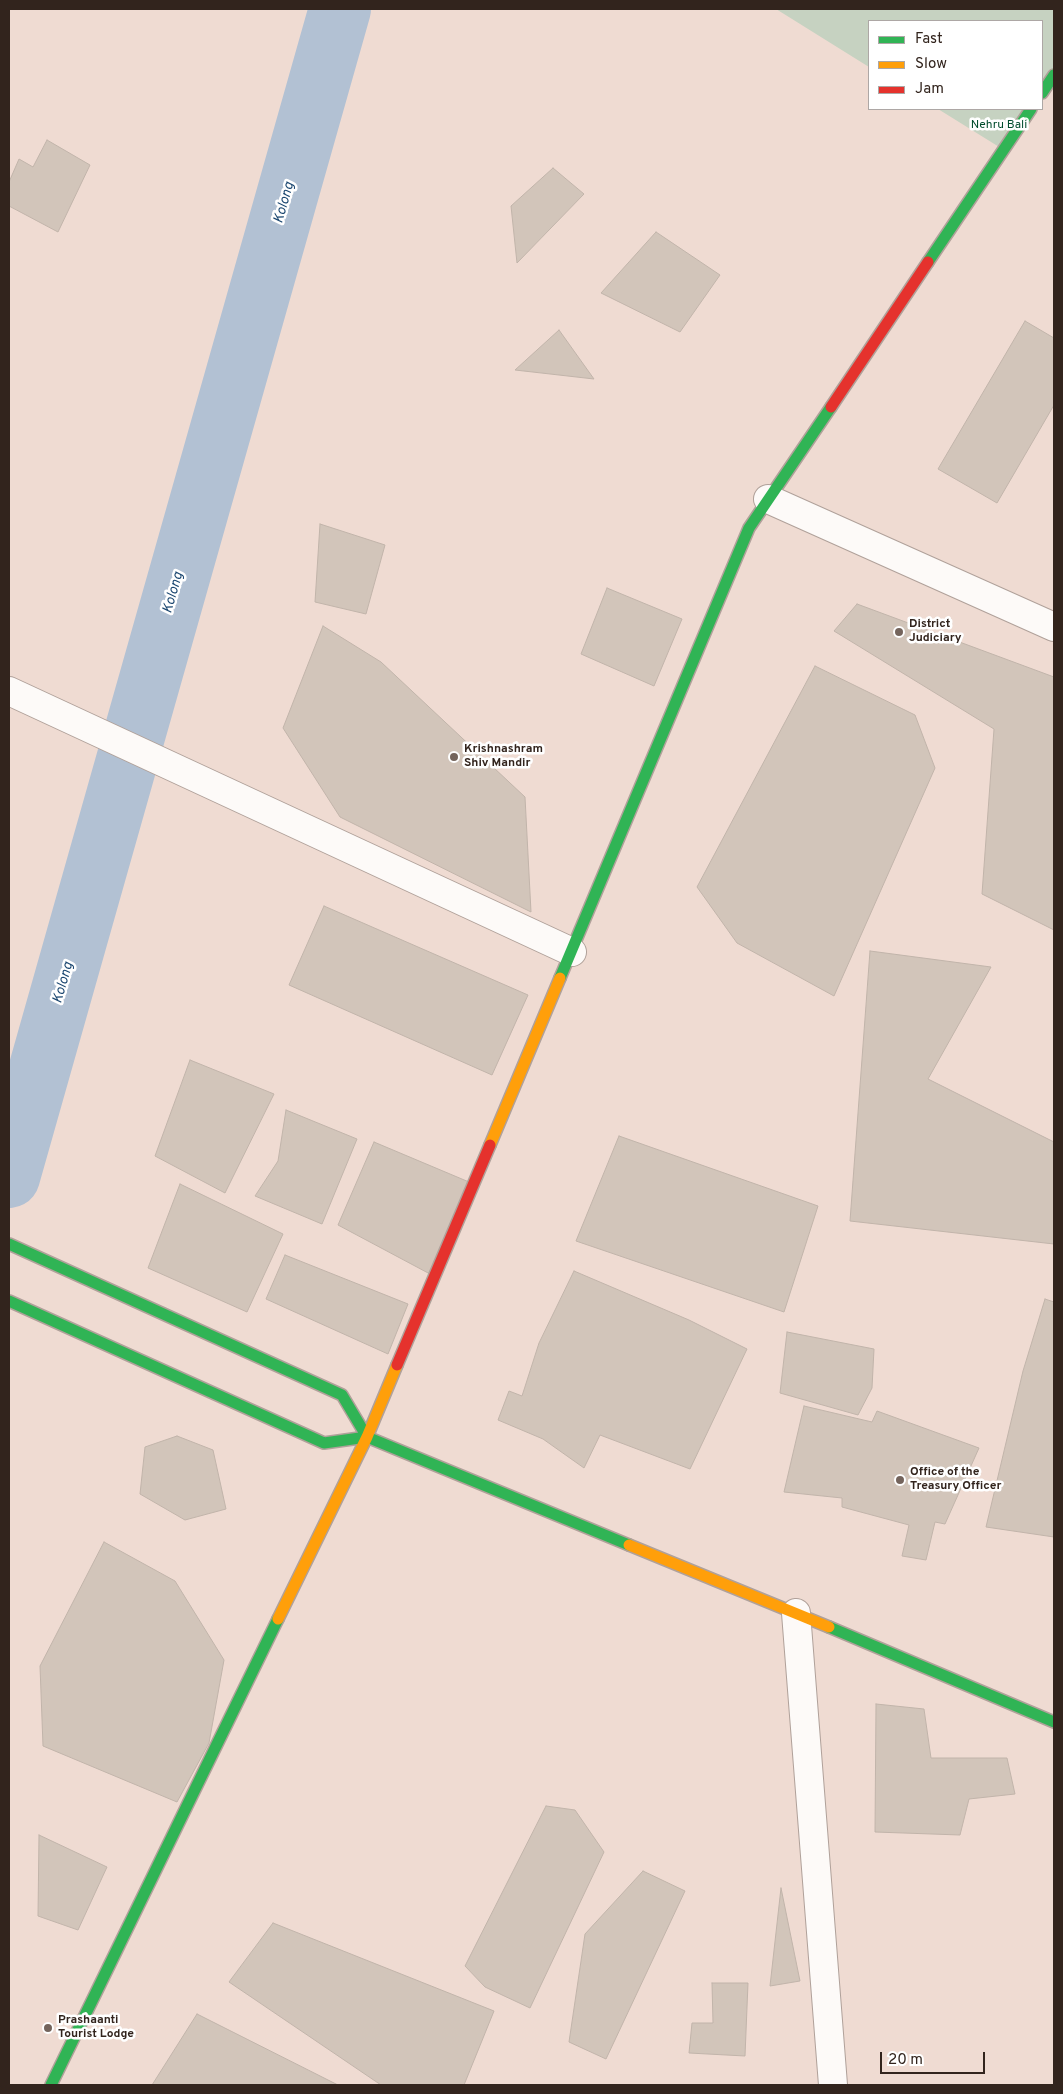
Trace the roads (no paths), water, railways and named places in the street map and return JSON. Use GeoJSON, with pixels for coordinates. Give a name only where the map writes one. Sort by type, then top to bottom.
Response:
{"type":"FeatureCollection","features":[{"type":"Feature","properties":{"kind":"street"},"geometry":{"type":"LineString","coordinates":[[1043,92],[1054,75]]}},
{"type":"Feature","properties":{"kind":"street"},"geometry":{"type":"LineString","coordinates":[[52,2085],[367,1437],[749,528],[1031,110]]}},
{"type":"Feature","properties":{"kind":"street"},"geometry":{"type":"LineString","coordinates":[[768,499],[1054,627]]}},
{"type":"Feature","properties":{"kind":"street"},"geometry":{"type":"LineString","coordinates":[[9,691],[572,952]]}},
{"type":"Feature","properties":{"kind":"street"},"geometry":{"type":"LineString","coordinates":[[9,1244],[342,1395],[367,1437]]}},
{"type":"Feature","properties":{"kind":"street"},"geometry":{"type":"LineString","coordinates":[[9,1301],[324,1443],[367,1437],[796,1613],[1054,1722]]}},
{"type":"Feature","properties":{"kind":"street"},"geometry":{"type":"LineString","coordinates":[[796,1613],[833,2085]]}},
{"type":"Feature","properties":{"kind":"waterway","name":"Kolong"},"geometry":{"type":"LineString","coordinates":[[9,1177],[340,9]]}},
{"type":"Feature","properties":{"kind":"place","name":"District Judiciary"},"geometry":{"type":"Point","coordinates":[899,632]}},
{"type":"Feature","properties":{"kind":"place","name":"Krishnashram Shiv Mandir"},"geometry":{"type":"Point","coordinates":[454,757]}},
{"type":"Feature","properties":{"kind":"place","name":"Office of the Treasury Officer"},"geometry":{"type":"Point","coordinates":[900,1480]}},
{"type":"Feature","properties":{"kind":"place","name":"Prashaanti Tourist Lodge"},"geometry":{"type":"Point","coordinates":[48,2028]}},
{"type":"Feature","properties":{"kind":"park label","name":"Nehru Bali"},"geometry":{"type":"Point","coordinates":[999,126]}}]}
